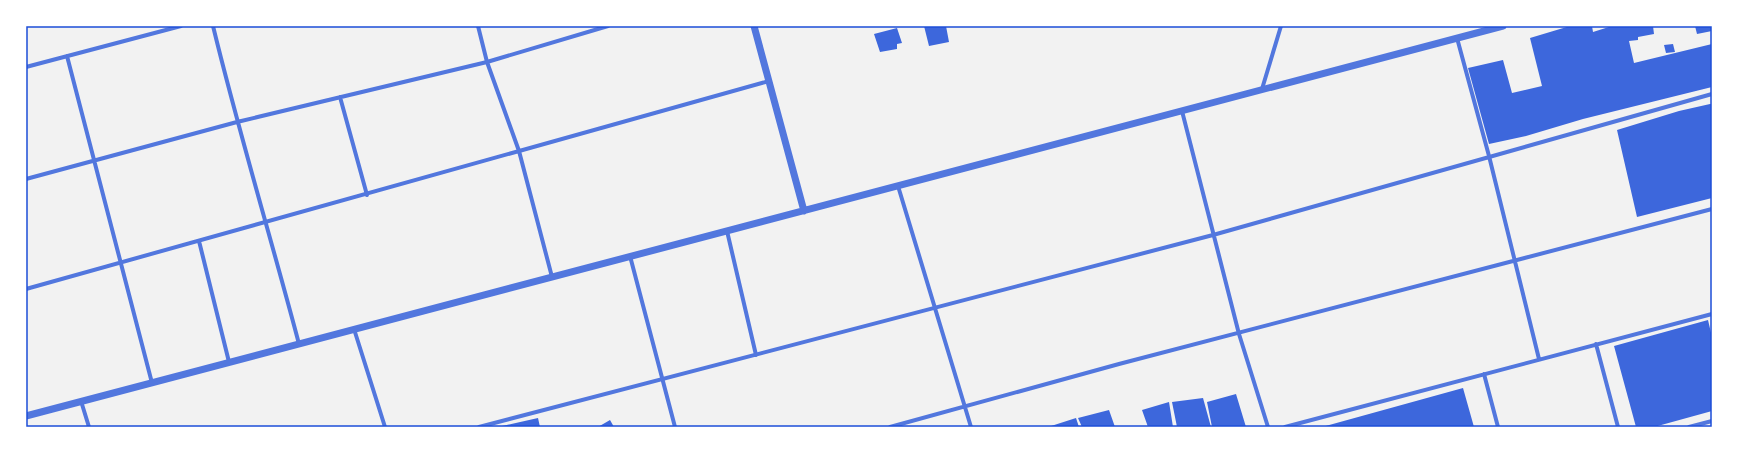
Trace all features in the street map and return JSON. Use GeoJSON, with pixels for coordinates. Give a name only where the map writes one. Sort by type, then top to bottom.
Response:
{"type":"FeatureCollection","features":[{"type":"Feature","properties":{"kind":"street"},"geometry":{"type":"LineString","coordinates":[[26,67],[181,26]]}},
{"type":"Feature","properties":{"kind":"street"},"geometry":{"type":"LineString","coordinates":[[213,26],[237,122],[267,223],[299,344]]}},
{"type":"Feature","properties":{"kind":"street"},"geometry":{"type":"LineString","coordinates":[[478,26],[487,62],[519,151],[552,277]]}},
{"type":"Feature","properties":{"kind":"street"},"geometry":{"type":"LineString","coordinates":[[26,179],[237,122],[487,62],[608,26]]}},
{"type":"Feature","properties":{"kind":"street"},"geometry":{"type":"LineString","coordinates":[[754,26],[804,210]]}},
{"type":"Feature","properties":{"kind":"street"},"geometry":{"type":"LineString","coordinates":[[1262,90],[1281,26]]}},
{"type":"Feature","properties":{"kind":"street"},"geometry":{"type":"LineString","coordinates":[[26,416],[1262,90],[1457,38],[1488,28],[1503,26]]}},
{"type":"Feature","properties":{"kind":"street"},"geometry":{"type":"LineString","coordinates":[[1457,38],[1489,156],[1539,359]]}},
{"type":"Feature","properties":{"kind":"street"},"geometry":{"type":"LineString","coordinates":[[67,56],[93,161],[152,383]]}},
{"type":"Feature","properties":{"kind":"street"},"geometry":{"type":"LineString","coordinates":[[26,289],[267,223],[769,81]]}},
{"type":"Feature","properties":{"kind":"street"},"geometry":{"type":"LineString","coordinates":[[479,427],[1213,235],[1712,94]]}},
{"type":"Feature","properties":{"kind":"street"},"geometry":{"type":"LineString","coordinates":[[340,97],[367,195]]}},
{"type":"Feature","properties":{"kind":"street"},"geometry":{"type":"LineString","coordinates":[[1182,111],[1239,334],[1268,427]]}},
{"type":"Feature","properties":{"kind":"street"},"geometry":{"type":"LineString","coordinates":[[898,186],[971,427]]}},
{"type":"Feature","properties":{"kind":"street"},"geometry":{"type":"LineString","coordinates":[[890,427],[1119,364],[1239,334],[1712,209]]}},
{"type":"Feature","properties":{"kind":"street"},"geometry":{"type":"LineString","coordinates":[[727,231],[756,354]]}},
{"type":"Feature","properties":{"kind":"street"},"geometry":{"type":"LineString","coordinates":[[199,241],[229,362]]}},
{"type":"Feature","properties":{"kind":"street"},"geometry":{"type":"LineString","coordinates":[[630,256],[675,427]]}},
{"type":"Feature","properties":{"kind":"street"},"geometry":{"type":"LineString","coordinates":[[1285,427],[1712,314]]}},
{"type":"Feature","properties":{"kind":"street"},"geometry":{"type":"LineString","coordinates":[[354,329],[385,427]]}},
{"type":"Feature","properties":{"kind":"street"},"geometry":{"type":"LineString","coordinates":[[1596,344],[1618,427]]}},
{"type":"Feature","properties":{"kind":"street"},"geometry":{"type":"LineString","coordinates":[[1484,374],[1498,427]]}},
{"type":"Feature","properties":{"kind":"street"},"geometry":{"type":"LineString","coordinates":[[81,401],[89,427]]}},
{"type":"Feature","properties":{"kind":"street"},"geometry":{"type":"LineString","coordinates":[[1689,427],[1712,421]]}},
{"type":"Feature","properties":{"kind":"building"},"geometry":{"type":"Polygon","coordinates":[[[924,26],[946,26],[949,42],[929,46],[924,26]]]}},
{"type":"Feature","properties":{"kind":"building"},"geometry":{"type":"Polygon","coordinates":[[[1570,26],[1592,26],[1593,32],[1612,26],[1653,26],[1654,34],[1638,37],[1638,40],[1629,41],[1634,63],[1712,44],[1712,87],[1583,119],[1526,136],[1489,144],[1468,68],[1503,60],[1512,93],[1542,86],[1530,38],[1570,26]]]}},
{"type":"Feature","properties":{"kind":"building"},"geometry":{"type":"Polygon","coordinates":[[[1695,26],[1712,26],[1712,31],[1697,34],[1695,26]]]}},
{"type":"Feature","properties":{"kind":"building"},"geometry":{"type":"Polygon","coordinates":[[[897,28],[902,43],[897,44],[897,49],[880,52],[874,34],[897,28]]]}},
{"type":"Feature","properties":{"kind":"building"},"geometry":{"type":"Polygon","coordinates":[[[1673,44],[1675,52],[1666,53],[1664,45],[1673,44]]]}},
{"type":"Feature","properties":{"kind":"building"},"geometry":{"type":"Polygon","coordinates":[[[1712,104],[1712,198],[1637,217],[1617,130],[1679,111],[1712,104]]]}},
{"type":"Feature","properties":{"kind":"building"},"geometry":{"type":"Polygon","coordinates":[[[1708,320],[1712,337],[1712,411],[1654,427],[1636,427],[1614,346],[1708,320]]]}},
{"type":"Feature","properties":{"kind":"building"},"geometry":{"type":"Polygon","coordinates":[[[1463,388],[1474,427],[1322,427],[1463,388]]]}},
{"type":"Feature","properties":{"kind":"building"},"geometry":{"type":"Polygon","coordinates":[[[1236,394],[1246,427],[1212,427],[1207,402],[1236,394]]]}},
{"type":"Feature","properties":{"kind":"building"},"geometry":{"type":"Polygon","coordinates":[[[1203,398],[1211,427],[1177,427],[1172,402],[1203,398]]]}},
{"type":"Feature","properties":{"kind":"building"},"geometry":{"type":"Polygon","coordinates":[[[1169,402],[1173,427],[1148,427],[1142,410],[1169,402]]]}},
{"type":"Feature","properties":{"kind":"building"},"geometry":{"type":"Polygon","coordinates":[[[1109,410],[1115,427],[1082,427],[1078,418],[1109,410]]]}},
{"type":"Feature","properties":{"kind":"building"},"geometry":{"type":"Polygon","coordinates":[[[538,418],[540,427],[502,427],[502,426],[538,418]]]}},
{"type":"Feature","properties":{"kind":"building"},"geometry":{"type":"Polygon","coordinates":[[[1076,418],[1079,427],[1048,427],[1076,418]]]}},
{"type":"Feature","properties":{"kind":"building"},"geometry":{"type":"Polygon","coordinates":[[[610,420],[614,427],[598,427],[610,420]]]}}]}
